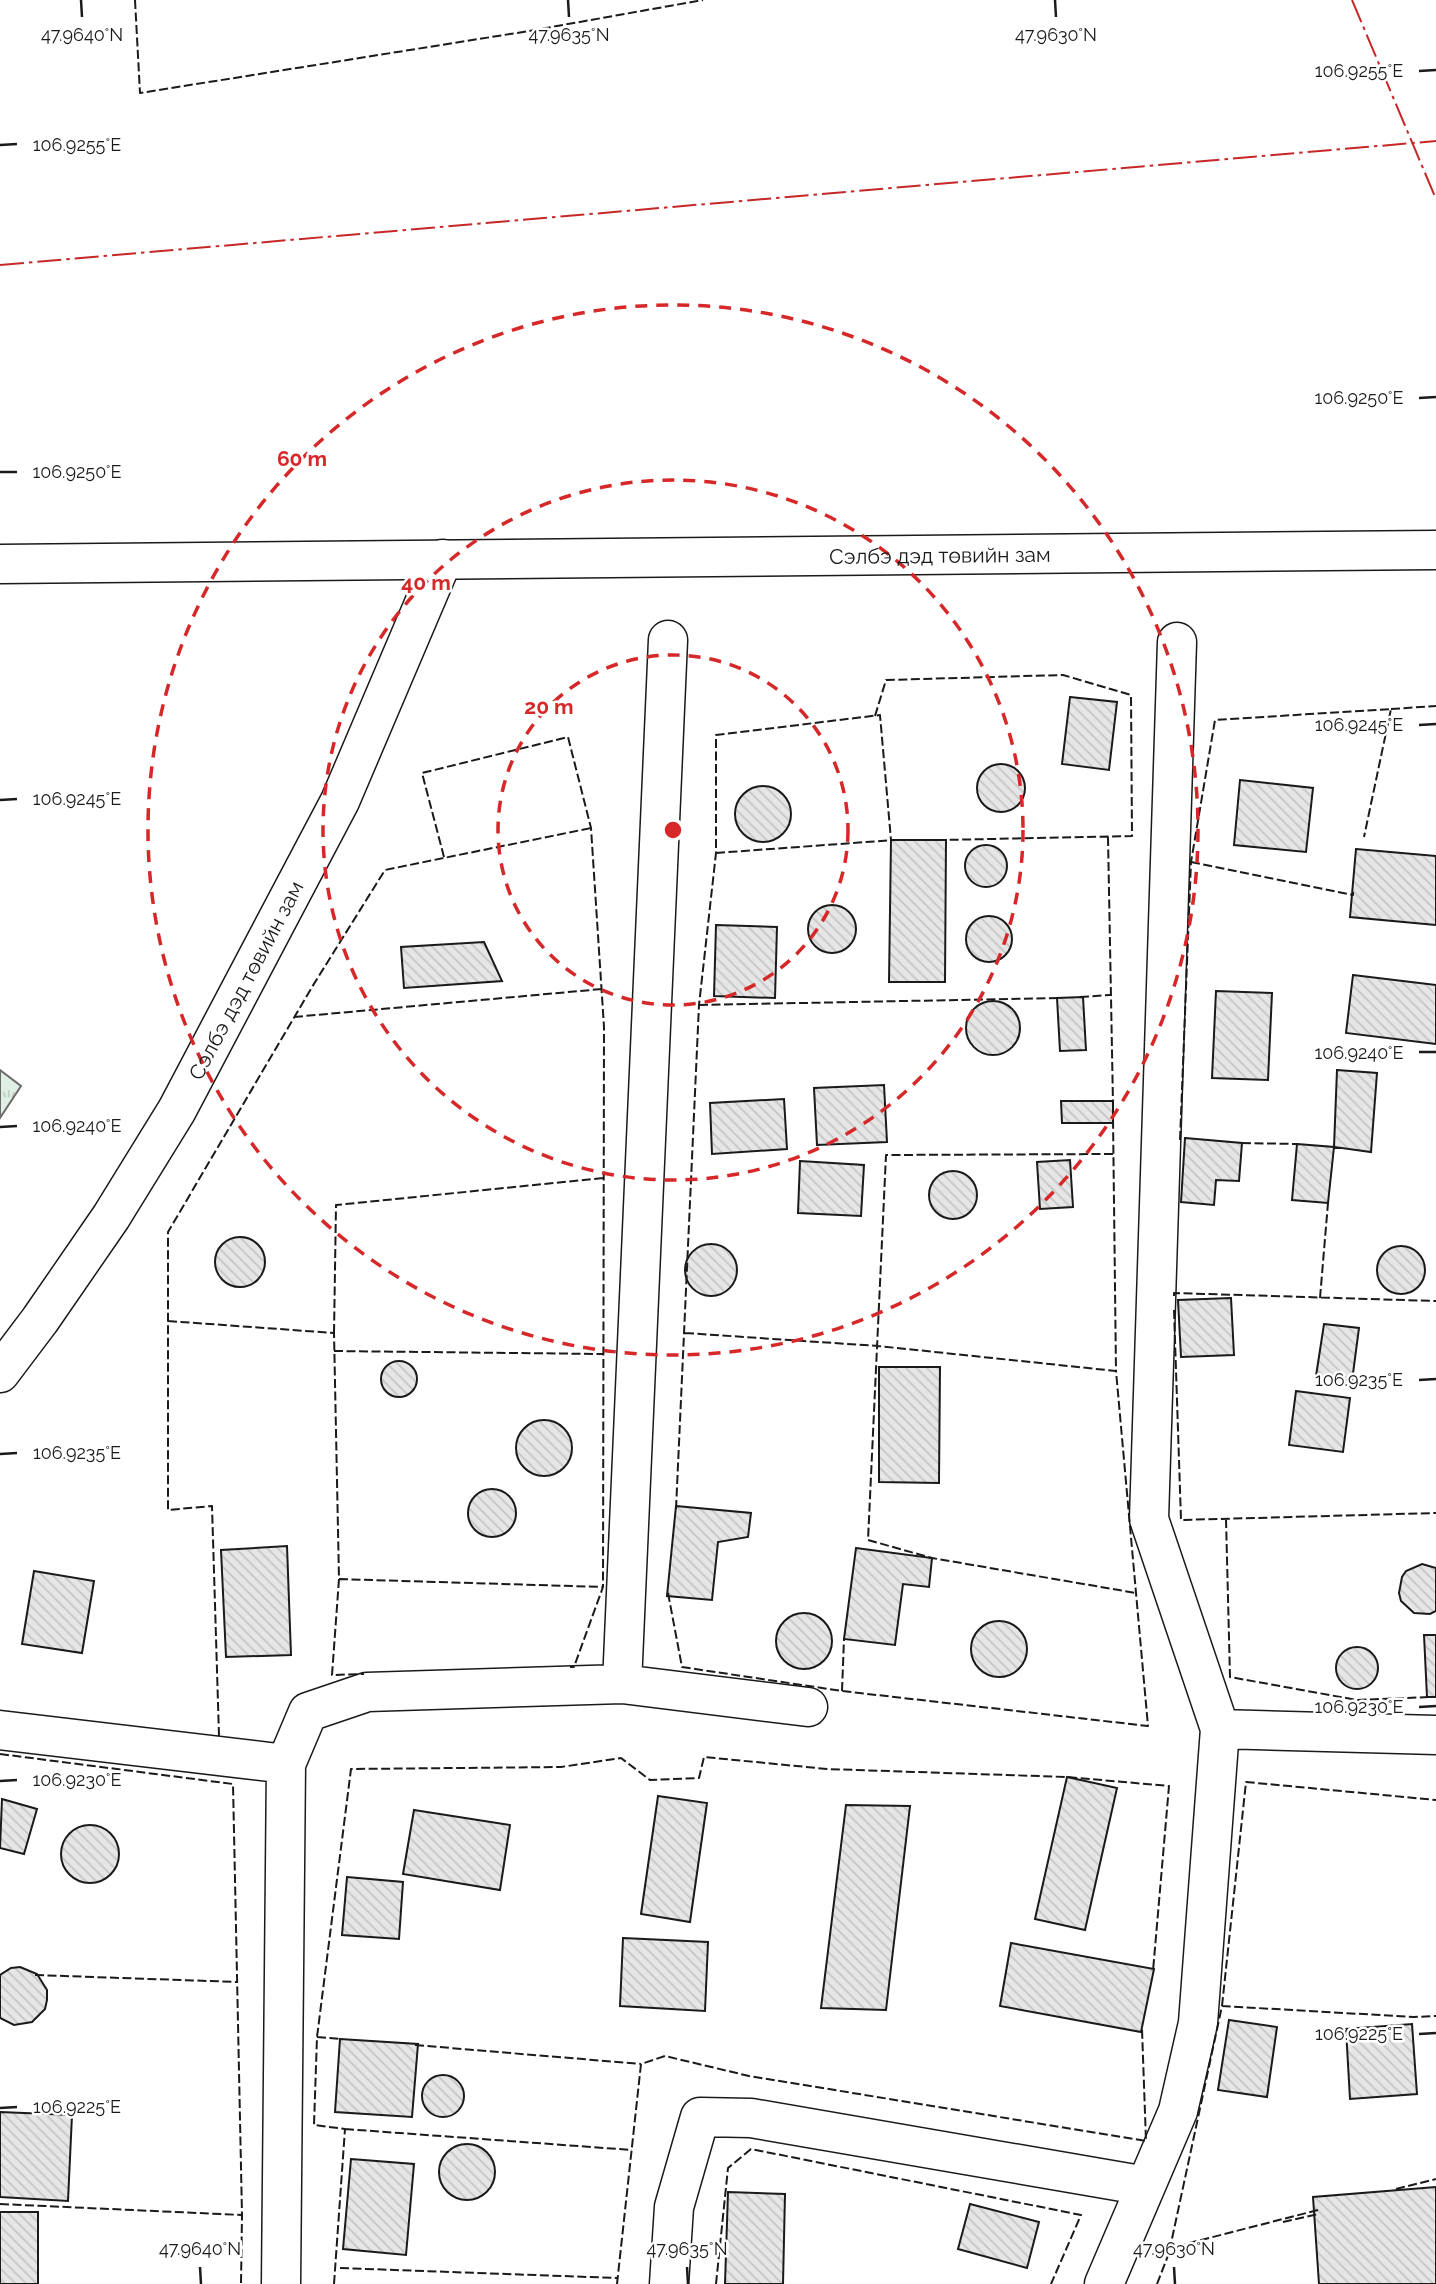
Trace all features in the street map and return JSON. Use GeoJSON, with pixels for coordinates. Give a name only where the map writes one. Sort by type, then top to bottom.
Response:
{"type":"FeatureCollection","features":[{"type":"Feature","properties":{"kind":"street","name":"Сэлбэ дэд төвийн зам"},"geometry":{"type":"LineString","coordinates":[[0,564],[1436,550]]}},
{"type":"Feature","properties":{"kind":"street","name":"Сэлбэ дэд төвийн зам"},"geometry":{"type":"LineString","coordinates":[[0,1374],[111,1217],[184,1098],[340,802],[443,559]]}},
{"type":"Feature","properties":{"kind":"street"},"geometry":{"type":"LineString","coordinates":[[622,1684],[668,640]]}},
{"type":"Feature","properties":{"kind":"street"},"geometry":{"type":"LineString","coordinates":[[1104,2284],[1178,2111],[1198,2023],[1220,1729],[1149,1519],[1177,642]]}},
{"type":"Feature","properties":{"kind":"street"},"geometry":{"type":"LineString","coordinates":[[281,2284],[286,1764],[308,1712],[366,1692],[622,1684],[808,1707]]}},
{"type":"Feature","properties":{"kind":"street"},"geometry":{"type":"LineString","coordinates":[[1220,1729],[1436,1735]]}},
{"type":"Feature","properties":{"kind":"street"},"geometry":{"type":"LineString","coordinates":[[0,1730],[286,1764]]}},
{"type":"Feature","properties":{"kind":"street"},"geometry":{"type":"LineString","coordinates":[[669,2284],[674,2207],[699,2117],[751,2118],[1146,2186]]}},
{"type":"Feature","properties":{"kind":"green space"},"geometry":{"type":"Polygon","coordinates":[[[0,1070],[21,1086],[0,1118],[0,1070]]]}},
{"type":"Feature","properties":{"kind":"building"},"geometry":{"type":"Polygon","coordinates":[[[1070,697],[1117,702],[1109,770],[1062,764],[1070,697]]]}},
{"type":"Feature","properties":{"kind":"building"},"geometry":{"type":"Polygon","coordinates":[[[1001,764],[1018,771],[1025,788],[1018,805],[1001,812],[984,805],[977,788],[984,771],[1001,764]]]}},
{"type":"Feature","properties":{"kind":"building"},"geometry":{"type":"Polygon","coordinates":[[[1240,780],[1313,788],[1306,852],[1234,845],[1240,780]]]}},
{"type":"Feature","properties":{"kind":"building"},"geometry":{"type":"Polygon","coordinates":[[[763,786],[774,788],[783,794],[789,803],[789,825],[783,834],[774,840],[763,842],[752,840],[743,834],[737,825],[735,814],[737,803],[743,794],[752,788],[763,786]]]}},
{"type":"Feature","properties":{"kind":"building"},"geometry":{"type":"Polygon","coordinates":[[[891,840],[946,840],[945,982],[889,982],[891,840]]]}},
{"type":"Feature","properties":{"kind":"building"},"geometry":{"type":"Polygon","coordinates":[[[986,845],[1001,851],[1007,866],[1001,881],[986,887],[971,881],[965,866],[971,851],[986,845]]]}},
{"type":"Feature","properties":{"kind":"building"},"geometry":{"type":"Polygon","coordinates":[[[1356,849],[1436,856],[1436,925],[1350,917],[1356,849]]]}},
{"type":"Feature","properties":{"kind":"building"},"geometry":{"type":"Polygon","coordinates":[[[832,905],[849,912],[856,929],[849,946],[832,953],[815,946],[808,929],[815,912],[832,905]]]}},
{"type":"Feature","properties":{"kind":"building"},"geometry":{"type":"Polygon","coordinates":[[[989,916],[1005,923],[1012,939],[1005,955],[989,962],[973,955],[966,939],[973,923],[989,916]]]}},
{"type":"Feature","properties":{"kind":"building"},"geometry":{"type":"Polygon","coordinates":[[[716,925],[777,927],[775,998],[714,996],[716,925]]]}},
{"type":"Feature","properties":{"kind":"building"},"geometry":{"type":"Polygon","coordinates":[[[484,942],[502,981],[404,988],[401,947],[484,942]]]}},
{"type":"Feature","properties":{"kind":"building"},"geometry":{"type":"Polygon","coordinates":[[[1353,975],[1436,985],[1436,1044],[1346,1033],[1353,975]]]}},
{"type":"Feature","properties":{"kind":"building"},"geometry":{"type":"Polygon","coordinates":[[[1216,991],[1272,993],[1268,1080],[1212,1078],[1216,991]]]}},
{"type":"Feature","properties":{"kind":"building"},"geometry":{"type":"Polygon","coordinates":[[[1083,997],[1086,1050],[1060,1051],[1057,998],[1083,997]]]}},
{"type":"Feature","properties":{"kind":"building"},"geometry":{"type":"Polygon","coordinates":[[[993,1001],[1012,1009],[1020,1028],[1012,1047],[993,1055],[974,1047],[966,1028],[974,1009],[993,1001]]]}},
{"type":"Feature","properties":{"kind":"building"},"geometry":{"type":"Polygon","coordinates":[[[1337,1070],[1377,1073],[1371,1152],[1334,1147],[1337,1070]]]}},
{"type":"Feature","properties":{"kind":"building"},"geometry":{"type":"Polygon","coordinates":[[[884,1085],[887,1142],[817,1145],[814,1088],[884,1085]]]}},
{"type":"Feature","properties":{"kind":"building"},"geometry":{"type":"Polygon","coordinates":[[[784,1099],[787,1149],[712,1154],[710,1103],[784,1099]]]}},
{"type":"Feature","properties":{"kind":"building"},"geometry":{"type":"Polygon","coordinates":[[[1061,1101],[1113,1101],[1113,1123],[1062,1123],[1061,1101]]]}},
{"type":"Feature","properties":{"kind":"building"},"geometry":{"type":"Polygon","coordinates":[[[1185,1138],[1242,1143],[1239,1181],[1216,1180],[1214,1205],[1181,1202],[1185,1138]]]}},
{"type":"Feature","properties":{"kind":"building"},"geometry":{"type":"Polygon","coordinates":[[[1297,1144],[1334,1147],[1328,1203],[1292,1200],[1297,1144]]]}},
{"type":"Feature","properties":{"kind":"building"},"geometry":{"type":"Polygon","coordinates":[[[1070,1160],[1073,1207],[1040,1209],[1037,1162],[1070,1160]]]}},
{"type":"Feature","properties":{"kind":"building"},"geometry":{"type":"Polygon","coordinates":[[[800,1161],[864,1165],[861,1216],[798,1213],[800,1161]]]}},
{"type":"Feature","properties":{"kind":"building"},"geometry":{"type":"Polygon","coordinates":[[[953,1171],[970,1178],[977,1195],[970,1212],[953,1219],[936,1212],[929,1195],[936,1178],[953,1171]]]}},
{"type":"Feature","properties":{"kind":"building"},"geometry":{"type":"Polygon","coordinates":[[[240,1237],[258,1244],[265,1262],[258,1280],[240,1287],[222,1280],[215,1262],[222,1244],[240,1237]]]}},
{"type":"Feature","properties":{"kind":"building"},"geometry":{"type":"Polygon","coordinates":[[[711,1244],[721,1246],[729,1252],[735,1260],[735,1280],[729,1288],[721,1294],[711,1296],[701,1294],[693,1288],[687,1280],[685,1270],[687,1260],[693,1252],[701,1246],[711,1244]]]}},
{"type":"Feature","properties":{"kind":"building"},"geometry":{"type":"Polygon","coordinates":[[[1401,1246],[1418,1253],[1425,1270],[1418,1287],[1401,1294],[1384,1287],[1377,1270],[1384,1253],[1401,1246]]]}},
{"type":"Feature","properties":{"kind":"building"},"geometry":{"type":"Polygon","coordinates":[[[1231,1298],[1234,1355],[1181,1357],[1178,1300],[1231,1298]]]}},
{"type":"Feature","properties":{"kind":"building"},"geometry":{"type":"Polygon","coordinates":[[[1324,1324],[1359,1328],[1352,1381],[1316,1376],[1324,1324]]]}},
{"type":"Feature","properties":{"kind":"building"},"geometry":{"type":"Polygon","coordinates":[[[399,1361],[412,1366],[417,1379],[412,1392],[399,1397],[386,1392],[381,1379],[386,1366],[399,1361]]]}},
{"type":"Feature","properties":{"kind":"building"},"geometry":{"type":"Polygon","coordinates":[[[879,1367],[940,1367],[939,1483],[879,1482],[879,1367]]]}},
{"type":"Feature","properties":{"kind":"building"},"geometry":{"type":"Polygon","coordinates":[[[1296,1391],[1350,1398],[1343,1452],[1289,1445],[1296,1391]]]}},
{"type":"Feature","properties":{"kind":"building"},"geometry":{"type":"Polygon","coordinates":[[[538,1420],[550,1420],[560,1424],[568,1432],[572,1448],[568,1464],[560,1472],[550,1476],[538,1476],[528,1472],[520,1464],[516,1454],[516,1442],[520,1432],[528,1424],[538,1420]]]}},
{"type":"Feature","properties":{"kind":"building"},"geometry":{"type":"Polygon","coordinates":[[[492,1489],[509,1496],[516,1513],[509,1530],[492,1537],[475,1530],[468,1513],[475,1496],[492,1489]]]}},
{"type":"Feature","properties":{"kind":"building"},"geometry":{"type":"Polygon","coordinates":[[[676,1506],[751,1513],[748,1537],[718,1542],[712,1600],[667,1596],[676,1506]]]}},
{"type":"Feature","properties":{"kind":"building"},"geometry":{"type":"Polygon","coordinates":[[[287,1546],[291,1655],[226,1657],[221,1550],[287,1546]]]}},
{"type":"Feature","properties":{"kind":"building"},"geometry":{"type":"Polygon","coordinates":[[[856,1548],[932,1558],[929,1587],[903,1584],[895,1645],[844,1639],[856,1548]]]}},
{"type":"Feature","properties":{"kind":"building"},"geometry":{"type":"Polygon","coordinates":[[[1422,1564],[1436,1568],[1436,1611],[1430,1614],[1414,1613],[1401,1601],[1399,1593],[1406,1571],[1422,1564]]]}},
{"type":"Feature","properties":{"kind":"building"},"geometry":{"type":"Polygon","coordinates":[[[34,1571],[94,1581],[82,1653],[22,1644],[34,1571]]]}},
{"type":"Feature","properties":{"kind":"building"},"geometry":{"type":"Polygon","coordinates":[[[798,1613],[810,1613],[824,1621],[832,1635],[830,1652],[824,1661],[810,1669],[798,1669],[781,1657],[776,1647],[776,1635],[788,1618],[798,1613]]]}},
{"type":"Feature","properties":{"kind":"building"},"geometry":{"type":"Polygon","coordinates":[[[999,1621],[1010,1623],[1019,1629],[1025,1638],[1025,1660],[1019,1669],[1010,1675],[999,1677],[988,1675],[979,1669],[973,1660],[971,1649],[973,1638],[979,1629],[988,1623],[999,1621]]]}},
{"type":"Feature","properties":{"kind":"building"},"geometry":{"type":"Polygon","coordinates":[[[1424,1635],[1436,1635],[1436,1697],[1427,1697],[1424,1635]]]}},
{"type":"Feature","properties":{"kind":"building"},"geometry":{"type":"Polygon","coordinates":[[[1357,1647],[1372,1653],[1378,1668],[1372,1683],[1357,1689],[1342,1683],[1336,1668],[1342,1653],[1357,1647]]]}},
{"type":"Feature","properties":{"kind":"building"},"geometry":{"type":"Polygon","coordinates":[[[1067,1777],[1117,1788],[1085,1930],[1035,1919],[1067,1777]]]}},
{"type":"Feature","properties":{"kind":"building"},"geometry":{"type":"Polygon","coordinates":[[[658,1796],[707,1803],[690,1922],[641,1914],[658,1796]]]}},
{"type":"Feature","properties":{"kind":"building"},"geometry":{"type":"Polygon","coordinates":[[[2,1799],[37,1809],[24,1854],[0,1848],[2,1799]]]}},
{"type":"Feature","properties":{"kind":"building"},"geometry":{"type":"Polygon","coordinates":[[[846,1805],[910,1806],[886,2010],[821,2008],[846,1805]]]}},
{"type":"Feature","properties":{"kind":"building"},"geometry":{"type":"Polygon","coordinates":[[[414,1810],[510,1825],[500,1890],[403,1874],[414,1810]]]}},
{"type":"Feature","properties":{"kind":"building"},"geometry":{"type":"Polygon","coordinates":[[[90,1825],[101,1827],[114,1838],[119,1854],[117,1865],[106,1878],[90,1883],[79,1881],[66,1870],[61,1854],[63,1843],[74,1830],[90,1825]]]}},
{"type":"Feature","properties":{"kind":"building"},"geometry":{"type":"Polygon","coordinates":[[[347,1877],[403,1882],[399,1939],[342,1935],[347,1877]]]}},
{"type":"Feature","properties":{"kind":"building"},"geometry":{"type":"Polygon","coordinates":[[[623,1938],[708,1942],[705,2011],[620,2006],[623,1938]]]}},
{"type":"Feature","properties":{"kind":"building"},"geometry":{"type":"Polygon","coordinates":[[[1011,1943],[1154,1969],[1141,2032],[1000,2006],[1011,1943]]]}},
{"type":"Feature","properties":{"kind":"building"},"geometry":{"type":"Polygon","coordinates":[[[20,1967],[37,1974],[47,1990],[47,2000],[45,2009],[32,2022],[14,2025],[0,2018],[0,1975],[11,1968],[20,1967]]]}},
{"type":"Feature","properties":{"kind":"building"},"geometry":{"type":"Polygon","coordinates":[[[1229,2020],[1277,2027],[1267,2097],[1218,2090],[1229,2020]]]}},
{"type":"Feature","properties":{"kind":"building"},"geometry":{"type":"Polygon","coordinates":[[[1412,2024],[1417,2094],[1350,2099],[1346,2029],[1412,2024]]]}},
{"type":"Feature","properties":{"kind":"building"},"geometry":{"type":"Polygon","coordinates":[[[340,2039],[418,2044],[412,2117],[335,2112],[340,2039]]]}},
{"type":"Feature","properties":{"kind":"building"},"geometry":{"type":"Polygon","coordinates":[[[443,2075],[458,2081],[464,2096],[458,2111],[443,2117],[428,2111],[422,2096],[428,2081],[443,2075]]]}},
{"type":"Feature","properties":{"kind":"building"},"geometry":{"type":"Polygon","coordinates":[[[0,2112],[72,2115],[68,2201],[0,2197],[0,2112]]]}},
{"type":"Feature","properties":{"kind":"building"},"geometry":{"type":"Polygon","coordinates":[[[461,2144],[473,2144],[483,2148],[491,2156],[495,2172],[491,2188],[483,2196],[473,2200],[461,2200],[451,2196],[443,2188],[439,2178],[439,2166],[443,2156],[451,2148],[461,2144]]]}},
{"type":"Feature","properties":{"kind":"building"},"geometry":{"type":"Polygon","coordinates":[[[351,2159],[414,2164],[406,2255],[343,2249],[351,2159]]]}},
{"type":"Feature","properties":{"kind":"building"},"geometry":{"type":"Polygon","coordinates":[[[1436,2187],[1436,2284],[1319,2284],[1313,2197],[1436,2187]]]}},
{"type":"Feature","properties":{"kind":"building"},"geometry":{"type":"Polygon","coordinates":[[[728,2192],[785,2194],[783,2284],[725,2284],[728,2192]]]}},
{"type":"Feature","properties":{"kind":"building"},"geometry":{"type":"Polygon","coordinates":[[[970,2204],[1039,2222],[1027,2268],[958,2249],[970,2204]]]}},
{"type":"Feature","properties":{"kind":"building"},"geometry":{"type":"Polygon","coordinates":[[[0,2212],[38,2212],[38,2284],[0,2284],[0,2212]]]}},
{"type":"Feature","properties":{"kind":"fence"},"geometry":{"type":"LineString","coordinates":[[135,0],[140,93],[529,31],[703,0]]}},
{"type":"Feature","properties":{"kind":"fence"},"geometry":{"type":"LineString","coordinates":[[875,716],[886,680],[1063,675],[1131,695],[1132,836],[943,840]]}},
{"type":"Feature","properties":{"kind":"fence"},"geometry":{"type":"LineString","coordinates":[[1391,709],[1436,706]]}},
{"type":"Feature","properties":{"kind":"fence"},"geometry":{"type":"LineString","coordinates":[[1180,1140],[1191,862],[1215,720],[1391,709],[1364,837]]}},
{"type":"Feature","properties":{"kind":"fence"},"geometry":{"type":"LineString","coordinates":[[676,1509],[699,1005],[716,853],[716,735],[880,715],[891,840]]}},
{"type":"Feature","properties":{"kind":"fence"},"geometry":{"type":"LineString","coordinates":[[444,857],[422,773],[568,737],[591,828],[604,1027],[603,1587],[574,1667],[570,1667]]}},
{"type":"Feature","properties":{"kind":"fence"},"geometry":{"type":"LineString","coordinates":[[219,1736],[212,1506],[168,1510],[168,1232],[312,987],[385,870],[591,828]]}},
{"type":"Feature","properties":{"kind":"fence"},"geometry":{"type":"LineString","coordinates":[[1108,837],[1113,1104]]}},
{"type":"Feature","properties":{"kind":"fence"},"geometry":{"type":"LineString","coordinates":[[716,853],[894,840]]}},
{"type":"Feature","properties":{"kind":"fence"},"geometry":{"type":"LineString","coordinates":[[1191,862],[1353,895],[1353,892]]}},
{"type":"Feature","properties":{"kind":"fence"},"geometry":{"type":"LineString","coordinates":[[294,1017],[602,989]]}},
{"type":"Feature","properties":{"kind":"fence"},"geometry":{"type":"LineString","coordinates":[[1080,997],[1110,995]]}},
{"type":"Feature","properties":{"kind":"fence"},"geometry":{"type":"LineString","coordinates":[[699,1005],[1059,998]]}},
{"type":"Feature","properties":{"kind":"fence"},"geometry":{"type":"LineString","coordinates":[[685,1333],[878,1346],[1116,1371],[1113,1118]]}},
{"type":"Feature","properties":{"kind":"fence"},"geometry":{"type":"LineString","coordinates":[[1242,1143],[1297,1144]]}},
{"type":"Feature","properties":{"kind":"fence"},"geometry":{"type":"LineString","coordinates":[[1113,1154],[886,1155],[868,1540],[932,1558],[1136,1593]]}},
{"type":"Feature","properties":{"kind":"fence"},"geometry":{"type":"LineString","coordinates":[[334,1333],[336,1205],[604,1178]]}},
{"type":"Feature","properties":{"kind":"fence"},"geometry":{"type":"LineString","coordinates":[[1320,1298],[1328,1203]]}},
{"type":"Feature","properties":{"kind":"fence"},"geometry":{"type":"LineString","coordinates":[[1174,1296],[1174,1293],[1436,1301]]}},
{"type":"Feature","properties":{"kind":"fence"},"geometry":{"type":"LineString","coordinates":[[1174,1310],[1181,1520],[1436,1513]]}},
{"type":"Feature","properties":{"kind":"fence"},"geometry":{"type":"LineString","coordinates":[[168,1321],[334,1333],[339,1579],[332,1675],[364,1674]]}},
{"type":"Feature","properties":{"kind":"fence"},"geometry":{"type":"LineString","coordinates":[[334,1351],[603,1354]]}},
{"type":"Feature","properties":{"kind":"fence"},"geometry":{"type":"LineString","coordinates":[[668,1593],[682,1667],[842,1691],[1148,1726],[1116,1371]]}},
{"type":"Feature","properties":{"kind":"fence"},"geometry":{"type":"LineString","coordinates":[[1226,1519],[1230,1677],[1357,1700],[1429,1697]]}},
{"type":"Feature","properties":{"kind":"fence"},"geometry":{"type":"LineString","coordinates":[[339,1579],[603,1587]]}},
{"type":"Feature","properties":{"kind":"fence"},"geometry":{"type":"LineString","coordinates":[[842,1691],[844,1639]]}},
{"type":"Feature","properties":{"kind":"fence"},"geometry":{"type":"LineString","coordinates":[[0,1754],[233,1784],[242,2215],[241,2284]]}},
{"type":"Feature","properties":{"kind":"fence"},"geometry":{"type":"LineString","coordinates":[[334,2284],[345,2129],[314,2125],[317,2037],[351,1769],[561,1767],[621,1758],[650,1780],[699,1778],[704,1757],[827,1769],[1067,1777],[1169,1786],[1153,1971]]}},
{"type":"Feature","properties":{"kind":"fence"},"geometry":{"type":"LineString","coordinates":[[1222,2006],[1246,1782],[1436,1800]]}},
{"type":"Feature","properties":{"kind":"fence"},"geometry":{"type":"LineString","coordinates":[[35,1975],[238,1982]]}},
{"type":"Feature","properties":{"kind":"fence"},"geometry":{"type":"LineString","coordinates":[[1318,2210],[1170,2248],[1222,2006],[1436,2016]]}},
{"type":"Feature","properties":{"kind":"fence"},"geometry":{"type":"LineString","coordinates":[[617,2284],[641,2064],[665,2056],[749,2076],[1146,2141],[1142,2029]]}},
{"type":"Feature","properties":{"kind":"fence"},"geometry":{"type":"LineString","coordinates":[[317,2037],[342,2039]]}},
{"type":"Feature","properties":{"kind":"fence"},"geometry":{"type":"LineString","coordinates":[[415,2045],[641,2064]]}},
{"type":"Feature","properties":{"kind":"fence"},"geometry":{"type":"LineString","coordinates":[[345,2129],[632,2150]]}},
{"type":"Feature","properties":{"kind":"fence"},"geometry":{"type":"LineString","coordinates":[[716,2284],[728,2168],[751,2149],[1081,2215],[1051,2284]]}},
{"type":"Feature","properties":{"kind":"fence"},"geometry":{"type":"LineString","coordinates":[[1396,2189],[1436,2179]]}},
{"type":"Feature","properties":{"kind":"fence"},"geometry":{"type":"LineString","coordinates":[[0,2204],[242,2215]]}},
{"type":"Feature","properties":{"kind":"fence"},"geometry":{"type":"LineString","coordinates":[[1283,2222],[1318,2214]]}},
{"type":"Feature","properties":{"kind":"fence"},"geometry":{"type":"LineString","coordinates":[[1157,2284],[1171,2248]]}},
{"type":"Feature","properties":{"kind":"fence"},"geometry":{"type":"LineString","coordinates":[[340,2268],[617,2278]]}},
{"type":"Feature","properties":{"kind":"power"},"geometry":{"type":"LineString","coordinates":[[1352,0],[1436,199]]}},
{"type":"Feature","properties":{"kind":"power"},"geometry":{"type":"LineString","coordinates":[[0,265],[1436,141]]}}]}
